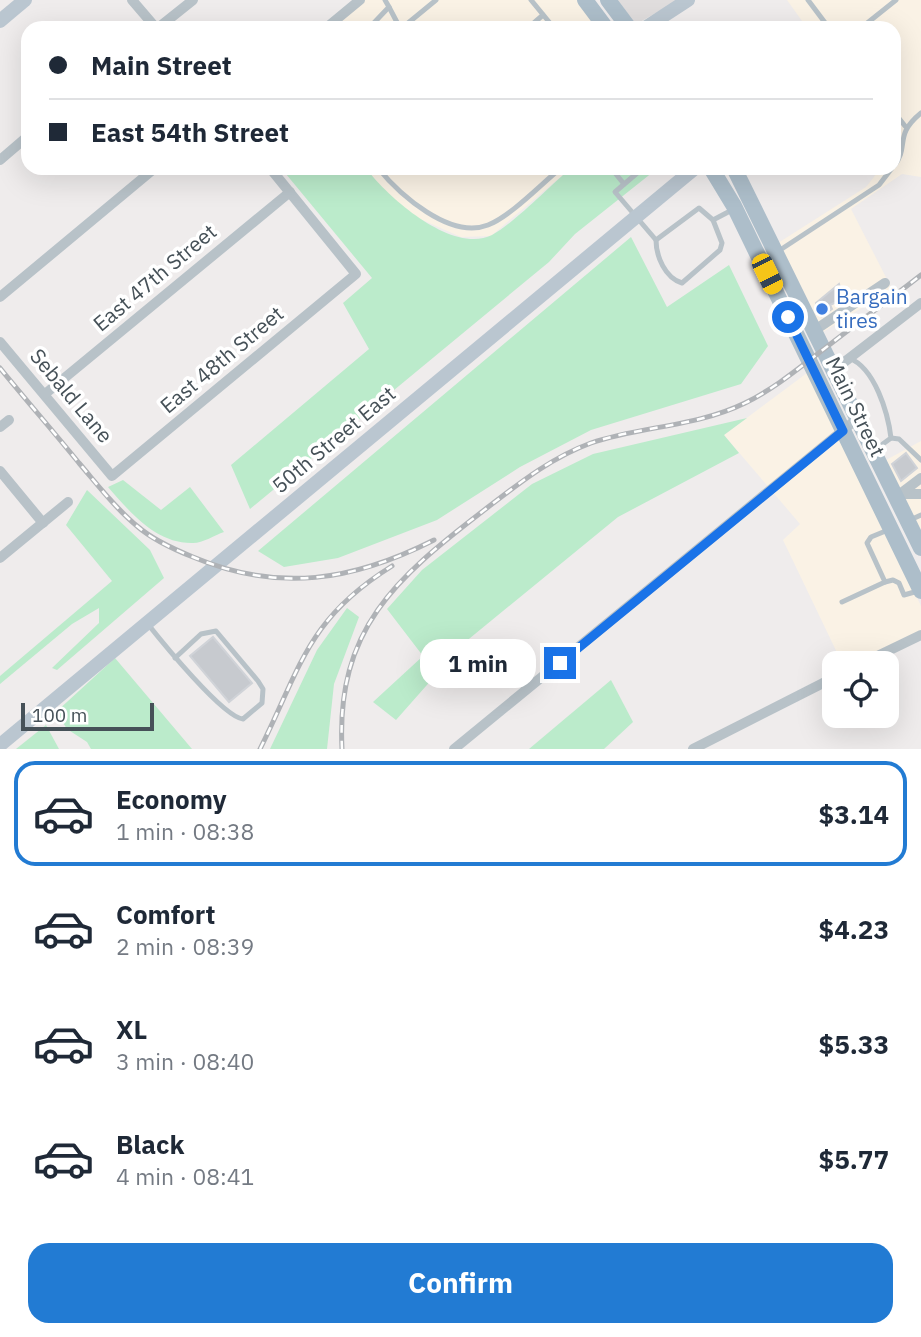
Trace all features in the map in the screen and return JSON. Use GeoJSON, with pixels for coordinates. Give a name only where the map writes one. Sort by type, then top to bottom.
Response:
{"type":"FeatureCollection","features":[{"type":"Feature","properties":{"kind":"main road"},"geometry":{"type":"LineString","coordinates":[[585,0],[601,21]]}},
{"type":"Feature","properties":{"kind":"main road"},"geometry":{"type":"LineString","coordinates":[[608,0],[624,21]]}},
{"type":"Feature","properties":{"kind":"main road","name":"Main Street"},"geometry":{"type":"LineString","coordinates":[[714,175],[735,208],[921,590]]}},
{"type":"Feature","properties":{"kind":"main road","name":"Main Street"},"geometry":{"type":"LineString","coordinates":[[738,175],[873,451],[898,495],[918,517],[920,546]]}},
{"type":"Feature","properties":{"kind":"street"},"geometry":{"type":"LineString","coordinates":[[0,21],[25,0]]}},
{"type":"Feature","properties":{"kind":"street"},"geometry":{"type":"LineString","coordinates":[[132,0],[151,21]]}},
{"type":"Feature","properties":{"kind":"street"},"geometry":{"type":"LineString","coordinates":[[166,21],[192,0]]}},
{"type":"Feature","properties":{"kind":"street"},"geometry":{"type":"LineString","coordinates":[[334,21],[360,0]]}},
{"type":"Feature","properties":{"kind":"street"},"geometry":{"type":"LineString","coordinates":[[656,21],[688,0]]}},
{"type":"Feature","properties":{"kind":"street"},"geometry":{"type":"LineString","coordinates":[[0,160],[21,142]]}},
{"type":"Feature","properties":{"kind":"street"},"geometry":{"type":"LineString","coordinates":[[0,297],[147,175]]}},
{"type":"Feature","properties":{"kind":"street"},"geometry":{"type":"LineString","coordinates":[[276,175],[290,192]]}},
{"type":"Feature","properties":{"kind":"street","name":"50th Street East"},"geometry":{"type":"LineString","coordinates":[[0,745],[687,175]]}},
{"type":"Feature","properties":{"kind":"street","name":"East 48th Street"},"geometry":{"type":"LineString","coordinates":[[112,476],[356,274],[290,192]]}},
{"type":"Feature","properties":{"kind":"street","name":"East 47th Street"},"geometry":{"type":"LineString","coordinates":[[45,394],[290,192]]}},
{"type":"Feature","properties":{"kind":"street"},"geometry":{"type":"LineString","coordinates":[[815,330],[885,283]]}},
{"type":"Feature","properties":{"kind":"street"},"geometry":{"type":"LineString","coordinates":[[834,370],[921,303]]}},
{"type":"Feature","properties":{"kind":"street","name":"Sebald Lane"},"geometry":{"type":"LineString","coordinates":[[0,342],[112,476]]}},
{"type":"Feature","properties":{"kind":"street"},"geometry":{"type":"LineString","coordinates":[[454,749],[858,418]]}},
{"type":"Feature","properties":{"kind":"street"},"geometry":{"type":"LineString","coordinates":[[0,471],[43,523]]}},
{"type":"Feature","properties":{"kind":"street"},"geometry":{"type":"LineString","coordinates":[[898,495],[921,478]]}},
{"type":"Feature","properties":{"kind":"street"},"geometry":{"type":"LineString","coordinates":[[898,495],[921,494]]}},
{"type":"Feature","properties":{"kind":"street"},"geometry":{"type":"LineString","coordinates":[[0,558],[68,502]]}},
{"type":"Feature","properties":{"kind":"street"},"geometry":{"type":"LineString","coordinates":[[888,651],[921,635]]}},
{"type":"Feature","properties":{"kind":"street"},"geometry":{"type":"LineString","coordinates":[[693,749],[822,684]]}},
{"type":"Feature","properties":{"kind":"lane"},"geometry":{"type":"LineString","coordinates":[[384,0],[397,21]]}},
{"type":"Feature","properties":{"kind":"lane"},"geometry":{"type":"LineString","coordinates":[[410,21],[436,0]]}},
{"type":"Feature","properties":{"kind":"lane"},"geometry":{"type":"LineString","coordinates":[[531,0],[548,21]]}},
{"type":"Feature","properties":{"kind":"lane"},"geometry":{"type":"LineString","coordinates":[[808,0],[824,21]]}},
{"type":"Feature","properties":{"kind":"lane"},"geometry":{"type":"LineString","coordinates":[[870,21],[896,0]]}},
{"type":"Feature","properties":{"kind":"lane"},"geometry":{"type":"LineString","coordinates":[[376,21],[389,7]]}},
{"type":"Feature","properties":{"kind":"lane"},"geometry":{"type":"LineString","coordinates":[[536,21],[543,15]]}},
{"type":"Feature","properties":{"kind":"lane"},"geometry":{"type":"LineString","coordinates":[[901,145],[905,126],[921,113]]}},
{"type":"Feature","properties":{"kind":"lane"},"geometry":{"type":"LineString","coordinates":[[901,121],[905,126]]}},
{"type":"Feature","properties":{"kind":"lane"},"geometry":{"type":"LineString","coordinates":[[383,175],[392,186],[421,209],[471,228],[495,222],[552,175]]}},
{"type":"Feature","properties":{"kind":"lane"},"geometry":{"type":"LineString","coordinates":[[617,175],[624,184]]}},
{"type":"Feature","properties":{"kind":"lane"},"geometry":{"type":"LineString","coordinates":[[635,175],[615,192],[656,240],[661,265],[676,281],[682,283],[720,250],[722,243],[713,220],[699,208],[656,240]]}},
{"type":"Feature","properties":{"kind":"lane"},"geometry":{"type":"LineString","coordinates":[[777,252],[879,185],[887,175]]}},
{"type":"Feature","properties":{"kind":"lane"},"geometry":{"type":"LineString","coordinates":[[713,220],[735,208]]}},
{"type":"Feature","properties":{"kind":"lane"},"geometry":{"type":"LineString","coordinates":[[849,358],[863,367],[869,376],[889,419],[891,438]]}},
{"type":"Feature","properties":{"kind":"lane"},"geometry":{"type":"LineString","coordinates":[[873,451],[891,438],[899,439],[921,460]]}},
{"type":"Feature","properties":{"kind":"lane"},"geometry":{"type":"LineString","coordinates":[[885,582],[867,543],[871,537],[891,529]]}},
{"type":"Feature","properties":{"kind":"lane"},"geometry":{"type":"LineString","coordinates":[[842,602],[893,580],[899,583],[904,595],[921,590]]}},
{"type":"Feature","properties":{"kind":"lane"},"geometry":{"type":"LineString","coordinates":[[147,623],[175,658],[232,715],[243,719],[262,702],[263,689],[258,681],[216,631],[201,634],[175,658]]}},
{"type":"Feature","properties":{"kind":"shaded area"},"geometry":{"type":"Polygon","coordinates":[[[363,0],[577,0],[593,21],[338,21],[363,0]]]}},
{"type":"Feature","properties":{"kind":"shaded area"},"geometry":{"type":"Polygon","coordinates":[[[618,0],[678,0],[642,21],[633,21],[618,0]]]}},
{"type":"Feature","properties":{"kind":"shaded area"},"geometry":{"type":"Polygon","coordinates":[[[787,0],[921,0],[921,177],[901,175],[901,21],[802,21],[787,0]]]}},
{"type":"Feature","properties":{"kind":"shaded area"},"geometry":{"type":"Polygon","coordinates":[[[371,175],[563,175],[491,236],[461,237],[411,215],[383,191],[371,175]]]}},
{"type":"Feature","properties":{"kind":"shaded area"},"geometry":{"type":"Polygon","coordinates":[[[875,175],[901,175],[851,209],[892,289],[823,332],[778,243],[866,187],[875,175]]]}},
{"type":"Feature","properties":{"kind":"shaded area"},"geometry":{"type":"Polygon","coordinates":[[[807,373],[921,606],[921,639],[896,651],[836,651],[783,540],[800,524],[724,435],[807,373]]]}},
{"type":"Feature","properties":{"kind":"shaded area"},"geometry":{"type":"Polygon","coordinates":[[[921,441],[921,532],[886,460],[921,441]]]}},
{"type":"Feature","properties":{"kind":"green space"},"geometry":{"type":"Polygon","coordinates":[[[287,175],[372,175],[389,194],[422,220],[459,237],[476,239],[501,230],[563,175],[649,175],[575,234],[549,262],[250,509],[231,465],[369,349],[343,303],[372,278],[287,175]]]}},
{"type":"Feature","properties":{"kind":"green space"},"geometry":{"type":"Polygon","coordinates":[[[631,237],[667,307],[729,265],[768,346],[741,384],[591,430],[520,467],[437,520],[338,558],[284,567],[258,551],[631,237]]]}},
{"type":"Feature","properties":{"kind":"green space"},"geometry":{"type":"Polygon","coordinates":[[[747,418],[724,435],[739,453],[618,517],[464,643],[396,720],[373,702],[423,656],[387,609],[422,570],[532,484],[593,454],[747,418]]]}},
{"type":"Feature","properties":{"kind":"green space"},"geometry":{"type":"Polygon","coordinates":[[[123,480],[161,510],[190,487],[224,532],[193,543],[167,538],[145,525],[108,487],[123,480]]]}},
{"type":"Feature","properties":{"kind":"green space"},"geometry":{"type":"Polygon","coordinates":[[[87,490],[150,550],[164,578],[57,670],[52,668],[99,623],[99,608],[72,624],[0,684],[0,676],[112,581],[66,525],[87,490]]]}},
{"type":"Feature","properties":{"kind":"green space"},"geometry":{"type":"Polygon","coordinates":[[[347,608],[359,617],[334,684],[327,749],[270,749],[317,650],[347,608]]]}},
{"type":"Feature","properties":{"kind":"green space"},"geometry":{"type":"Polygon","coordinates":[[[115,658],[192,749],[91,749],[87,742],[67,729],[56,712],[115,658]]]}},
{"type":"Feature","properties":{"kind":"green space"},"geometry":{"type":"Polygon","coordinates":[[[611,680],[633,722],[604,749],[529,749],[611,680]]]}},
{"type":"Feature","properties":{"kind":"green space"},"geometry":{"type":"Polygon","coordinates":[[[46,725],[59,749],[16,749],[46,725]]]}},
{"type":"Feature","properties":{"kind":"building"},"geometry":{"type":"Polygon","coordinates":[[[839,284],[843,299],[830,305],[832,309],[822,316],[816,303],[839,284]]]}},
{"type":"Feature","properties":{"kind":"building"},"geometry":{"type":"Polygon","coordinates":[[[906,453],[917,468],[901,481],[892,464],[906,453]]]}},
{"type":"Feature","properties":{"kind":"building"},"geometry":{"type":"Polygon","coordinates":[[[213,637],[252,683],[229,702],[190,656],[213,637]]]}},
{"type":"Feature","properties":{"kind":"railway"},"geometry":{"type":"LineString","coordinates":[[342,749],[343,707],[349,671],[361,639],[378,610],[399,584],[452,536],[534,473],[576,449],[610,437],[707,417],[756,397],[796,371],[921,275]]}},
{"type":"Feature","properties":{"kind":"railway"},"geometry":{"type":"LineString","coordinates":[[0,368],[121,512],[150,536],[193,557],[256,575],[315,577],[374,565],[434,540]]}},
{"type":"Feature","properties":{"kind":"railway"},"geometry":{"type":"LineString","coordinates":[[260,749],[297,669],[324,626],[341,605],[392,566]]}},
{"type":"Feature","properties":{"kind":"place","name":"Bargain tires"},"geometry":{"type":"Point","coordinates":[822,309]}},
{"type":"Feature","properties":{"kind":"route"},"geometry":{"type":"LineString","coordinates":[[560,663],[843,431],[788,317]]}}]}
